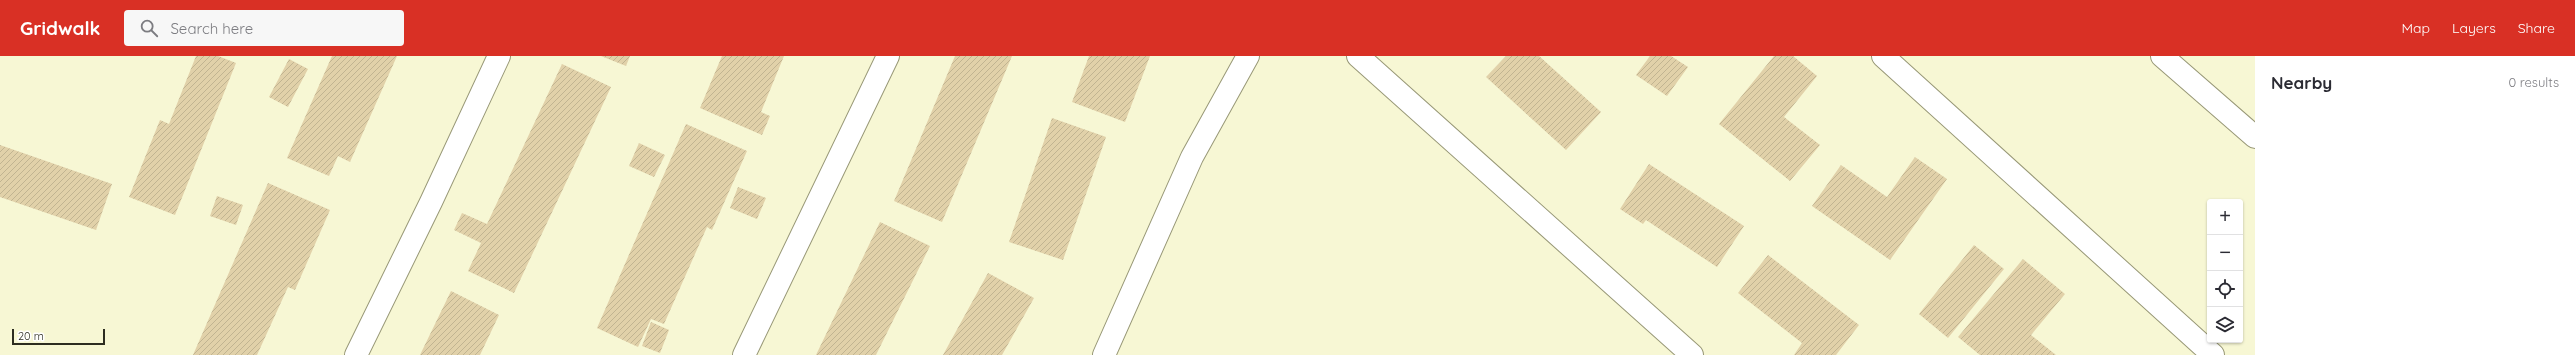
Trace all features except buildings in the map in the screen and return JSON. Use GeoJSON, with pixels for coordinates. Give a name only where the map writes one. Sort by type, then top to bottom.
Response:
{"type":"FeatureCollection","features":[{"type":"Feature","properties":{"kind":"street"},"geometry":{"type":"LineString","coordinates":[[356,355],[431,202],[499,56]]}},
{"type":"Feature","properties":{"kind":"street"},"geometry":{"type":"LineString","coordinates":[[744,355],[888,56]]}},
{"type":"Feature","properties":{"kind":"street"},"geometry":{"type":"LineString","coordinates":[[1104,355],[1192,157],[1248,56]]}},
{"type":"Feature","properties":{"kind":"street"},"geometry":{"type":"LineString","coordinates":[[1358,56],[1692,355]]}},
{"type":"Feature","properties":{"kind":"street"},"geometry":{"type":"LineString","coordinates":[[1883,56],[2213,355]]}},
{"type":"Feature","properties":{"kind":"street"},"geometry":{"type":"LineString","coordinates":[[2162,56],[2255,137]]}}]}
